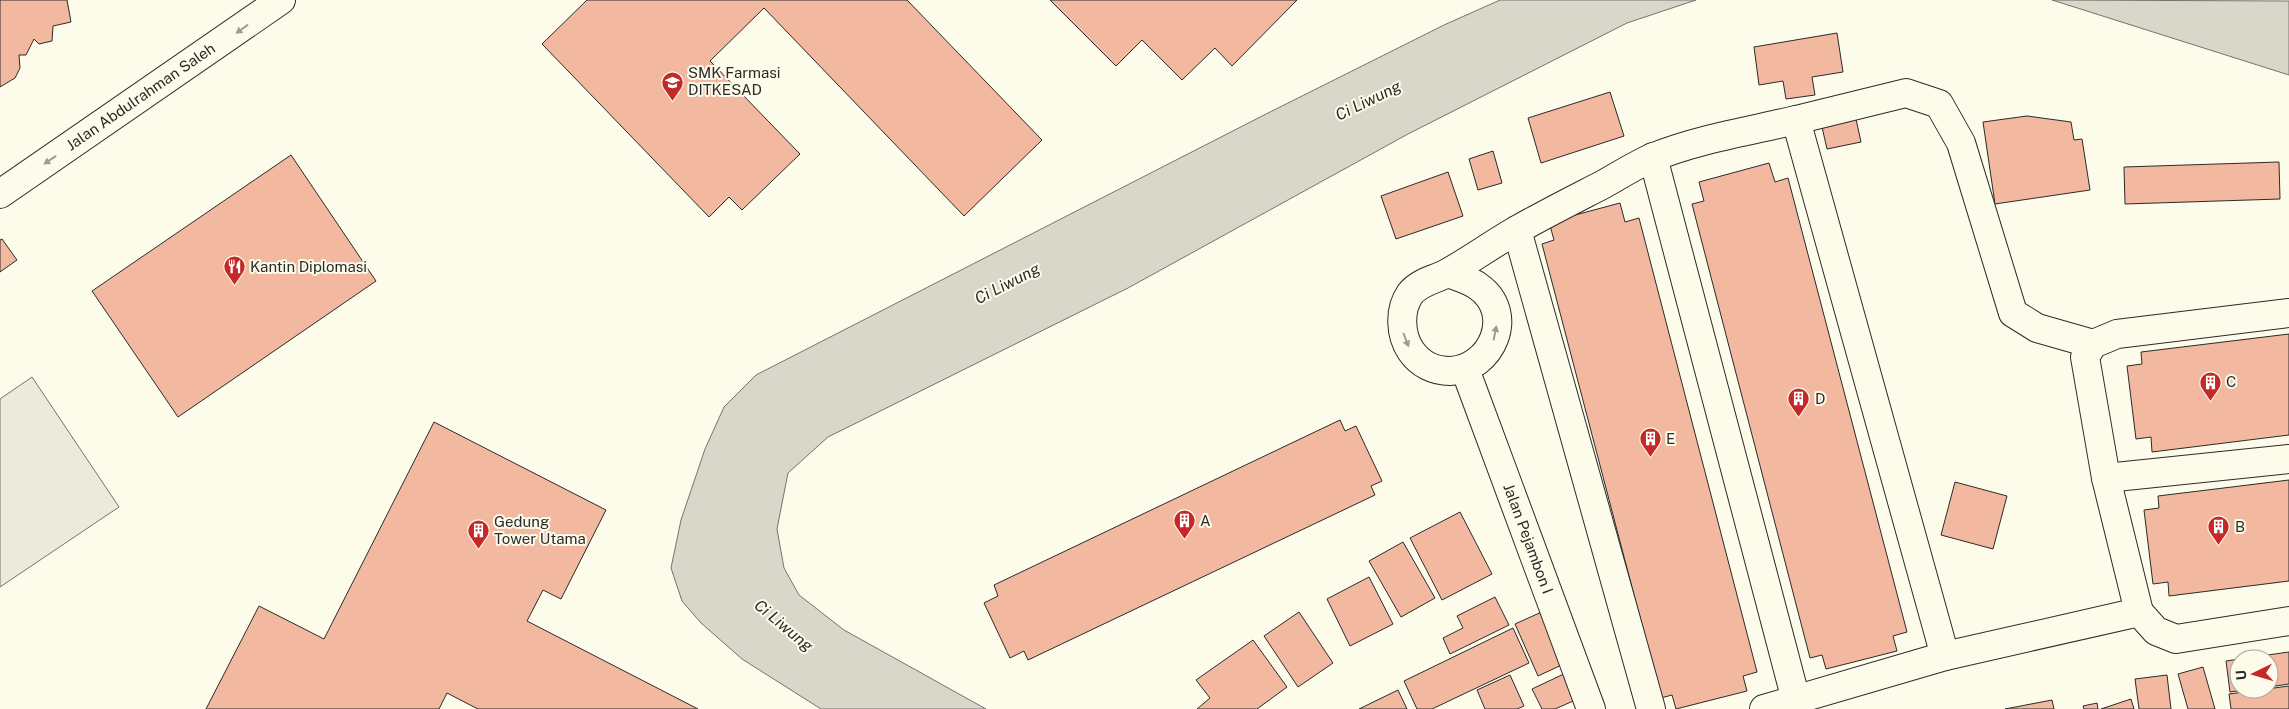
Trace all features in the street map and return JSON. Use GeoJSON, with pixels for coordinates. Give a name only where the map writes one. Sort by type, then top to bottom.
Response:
{"type":"FeatureCollection","features":[{"type":"Feature","properties":{"kind":"street","name":"Jalan Abdulrahman Saleh"},"geometry":{"type":"LineString","coordinates":[[0,194],[281,0]]}},
{"type":"Feature","properties":{"kind":"street"},"geometry":{"type":"LineString","coordinates":[[1448,274],[1465,279],[1480,287],[1490,299],[1496,314],[1497,330],[1492,346],[1482,358],[1465,369],[1448,371],[1432,368],[1420,361],[1410,350],[1402,331],[1403,311],[1410,294],[1425,282],[1448,274],[1517,230],[1654,158],[1716,138],[1906,93],[1939,104],[1961,143],[2014,312],[2037,328],[2093,344]]}},
{"type":"Feature","properties":{"kind":"street"},"geometry":{"type":"LineString","coordinates":[[1796,120],[1945,656]]}},
{"type":"Feature","properties":{"kind":"street"},"geometry":{"type":"LineString","coordinates":[[1654,158],[1796,700]]}},
{"type":"Feature","properties":{"kind":"street"},"geometry":{"type":"LineString","coordinates":[[1517,230],[1651,709]]}},
{"type":"Feature","properties":{"kind":"street"},"geometry":{"type":"LineString","coordinates":[[2289,312],[2117,334],[2093,344],[2085,357],[2106,478],[2140,612],[2156,630],[2176,639],[2289,622]]}},
{"type":"Feature","properties":{"kind":"street","name":"Jalan Pejambon I"},"geometry":{"type":"LineString","coordinates":[[1465,369],[1591,709]]}},
{"type":"Feature","properties":{"kind":"street"},"geometry":{"type":"LineString","coordinates":[[2106,478],[2289,458]]}},
{"type":"Feature","properties":{"kind":"street"},"geometry":{"type":"LineString","coordinates":[[1764,709],[1945,656],[2140,612]]}},
{"type":"Feature","properties":{"kind":"shaded area"},"geometry":{"type":"Polygon","coordinates":[[[32,377],[119,507],[0,587],[0,399],[32,377]]]}},
{"type":"Feature","properties":{"kind":"water","name":"Ci Liwung"},"geometry":{"type":"Polygon","coordinates":[[[1500,0],[1696,0],[1627,23],[1408,134],[1128,288],[828,437],[788,473],[777,529],[784,568],[799,595],[844,630],[986,709],[821,709],[742,659],[701,623],[682,601],[671,568],[681,520],[705,449],[724,407],[756,375],[1266,114],[1444,25],[1500,0]]]}},
{"type":"Feature","properties":{"kind":"water"},"geometry":{"type":"Polygon","coordinates":[[[2052,0],[2289,1],[2289,75],[2052,0]]]}},
{"type":"Feature","properties":{"kind":"building"},"geometry":{"type":"Polygon","coordinates":[[[0,0],[67,0],[71,22],[53,26],[52,41],[39,44],[34,39],[26,55],[19,55],[20,68],[15,78],[0,87],[0,0]]]}},
{"type":"Feature","properties":{"kind":"building","name":"SMK Farmasi DITKESAD"},"geometry":{"type":"Polygon","coordinates":[[[587,0],[907,0],[1042,140],[964,216],[764,8],[710,61],[800,154],[742,210],[729,197],[709,217],[542,44],[587,0]]]}},
{"type":"Feature","properties":{"kind":"building"},"geometry":{"type":"Polygon","coordinates":[[[1050,0],[1297,0],[1232,66],[1215,48],[1182,80],[1142,40],[1116,66],[1050,0]]]}},
{"type":"Feature","properties":{"kind":"building"},"geometry":{"type":"Polygon","coordinates":[[[1837,33],[1843,72],[1812,77],[1815,95],[1786,99],[1783,81],[1759,85],[1754,47],[1837,33]]]}},
{"type":"Feature","properties":{"kind":"building"},"geometry":{"type":"Polygon","coordinates":[[[1610,92],[1624,136],[1541,163],[1528,118],[1610,92]]]}},
{"type":"Feature","properties":{"kind":"building"},"geometry":{"type":"Polygon","coordinates":[[[2027,116],[2071,122],[2074,140],[2082,139],[2090,190],[1995,204],[1983,122],[2027,116]]]}},
{"type":"Feature","properties":{"kind":"building"},"geometry":{"type":"Polygon","coordinates":[[[1856,119],[1861,142],[1827,149],[1822,127],[1856,119]]]}},
{"type":"Feature","properties":{"kind":"building"},"geometry":{"type":"Polygon","coordinates":[[[1493,151],[1502,183],[1478,190],[1469,159],[1493,151]]]}},
{"type":"Feature","properties":{"kind":"building","name":"Kantin Diplomasi"},"geometry":{"type":"Polygon","coordinates":[[[291,155],[376,281],[178,417],[92,291],[291,155]]]}},
{"type":"Feature","properties":{"kind":"building"},"geometry":{"type":"Polygon","coordinates":[[[2279,162],[2280,199],[2125,204],[2124,167],[2279,162]]]}},
{"type":"Feature","properties":{"kind":"building","name":"D"},"geometry":{"type":"Polygon","coordinates":[[[1769,163],[1775,182],[1788,178],[1907,632],[1893,636],[1897,651],[1826,669],[1822,655],[1810,658],[1692,204],[1704,201],[1699,182],[1769,163]]]}},
{"type":"Feature","properties":{"kind":"building"},"geometry":{"type":"Polygon","coordinates":[[[1448,172],[1463,216],[1396,239],[1381,196],[1448,172]]]}},
{"type":"Feature","properties":{"kind":"building","name":"E"},"geometry":{"type":"Polygon","coordinates":[[[1620,203],[1625,222],[1639,218],[1757,672],[1743,676],[1747,691],[1676,709],[1672,695],[1661,698],[1542,244],[1554,240],[1549,222],[1620,203]]]}},
{"type":"Feature","properties":{"kind":"building"},"geometry":{"type":"Polygon","coordinates":[[[2,239],[17,260],[0,272],[0,240],[2,239]]]}},
{"type":"Feature","properties":{"kind":"building","name":"C"},"geometry":{"type":"Polygon","coordinates":[[[2289,334],[2289,435],[2152,452],[2151,437],[2136,439],[2127,366],[2142,364],[2141,352],[2289,334]]]}},
{"type":"Feature","properties":{"kind":"building","name":"A"},"geometry":{"type":"Polygon","coordinates":[[[1340,420],[1345,431],[1356,426],[1382,481],[1371,486],[1375,495],[1028,660],[1024,651],[1010,658],[984,603],[998,596],[994,585],[1340,420]]]}},
{"type":"Feature","properties":{"kind":"building","name":"Gedung Tower Utama"},"geometry":{"type":"Polygon","coordinates":[[[434,422],[606,510],[561,599],[543,590],[527,621],[698,709],[478,709],[447,693],[439,709],[206,709],[259,606],[324,639],[434,422]]]}},
{"type":"Feature","properties":{"kind":"building","name":"B"},"geometry":{"type":"Polygon","coordinates":[[[2289,480],[2289,581],[2169,596],[2168,582],[2153,584],[2144,510],[2159,508],[2158,496],[2289,480]]]}},
{"type":"Feature","properties":{"kind":"building"},"geometry":{"type":"Polygon","coordinates":[[[1955,482],[2007,496],[1993,549],[1941,535],[1955,482]]]}},
{"type":"Feature","properties":{"kind":"building"},"geometry":{"type":"Polygon","coordinates":[[[1460,512],[1492,574],[1442,600],[1410,538],[1460,512]]]}},
{"type":"Feature","properties":{"kind":"building"},"geometry":{"type":"Polygon","coordinates":[[[1403,542],[1435,598],[1401,617],[1369,561],[1403,542]]]}},
{"type":"Feature","properties":{"kind":"building"},"geometry":{"type":"Polygon","coordinates":[[[1369,577],[1393,624],[1350,646],[1327,599],[1369,577]]]}},
{"type":"Feature","properties":{"kind":"building"},"geometry":{"type":"Polygon","coordinates":[[[1495,597],[1509,625],[1450,654],[1443,638],[1463,628],[1457,616],[1495,597]]]}},
{"type":"Feature","properties":{"kind":"building"},"geometry":{"type":"Polygon","coordinates":[[[1546,610],[1568,662],[1538,676],[1515,624],[1546,610]]]}},
{"type":"Feature","properties":{"kind":"building"},"geometry":{"type":"Polygon","coordinates":[[[1299,612],[1333,663],[1298,687],[1264,636],[1299,612]]]}},
{"type":"Feature","properties":{"kind":"building"},"geometry":{"type":"Polygon","coordinates":[[[1513,628],[1529,663],[1432,709],[1417,709],[1404,681],[1513,628]]]}},
{"type":"Feature","properties":{"kind":"building"},"geometry":{"type":"Polygon","coordinates":[[[1253,640],[1287,687],[1257,709],[1197,709],[1210,698],[1196,680],[1253,640]]]}},
{"type":"Feature","properties":{"kind":"building"},"geometry":{"type":"Polygon","coordinates":[[[2289,652],[2289,684],[2279,686],[2279,653],[2289,652]]]}},
{"type":"Feature","properties":{"kind":"building"},"geometry":{"type":"Polygon","coordinates":[[[2226,661],[2229,661],[2229,684],[2226,661]]]}},
{"type":"Feature","properties":{"kind":"building"},"geometry":{"type":"Polygon","coordinates":[[[2203,667],[2215,709],[2188,709],[2178,674],[2203,667]]]}},
{"type":"Feature","properties":{"kind":"building"},"geometry":{"type":"Polygon","coordinates":[[[1568,672],[1580,698],[1555,709],[1542,709],[1532,689],[1568,672]]]}},
{"type":"Feature","properties":{"kind":"building"},"geometry":{"type":"Polygon","coordinates":[[[1510,675],[1524,706],[1517,709],[1485,709],[1477,690],[1510,675]]]}},
{"type":"Feature","properties":{"kind":"building"},"geometry":{"type":"Polygon","coordinates":[[[2167,675],[2171,709],[2139,709],[2135,679],[2167,675]]]}},
{"type":"Feature","properties":{"kind":"building"},"geometry":{"type":"Polygon","coordinates":[[[2289,686],[2289,709],[2231,709],[2230,699],[2279,699],[2279,687],[2289,686]]]}},
{"type":"Feature","properties":{"kind":"building"},"geometry":{"type":"Polygon","coordinates":[[[1398,690],[1407,709],[1359,709],[1398,690]]]}},
{"type":"Feature","properties":{"kind":"building"},"geometry":{"type":"Polygon","coordinates":[[[2131,699],[2134,709],[2101,709],[2131,699]]]}},
{"type":"Feature","properties":{"kind":"building"},"geometry":{"type":"Polygon","coordinates":[[[2052,700],[2054,709],[2005,709],[2052,700]]]}},
{"type":"Feature","properties":{"kind":"building"},"geometry":{"type":"Polygon","coordinates":[[[2097,703],[2098,709],[2084,709],[2083,706],[2097,703]]]}},
{"type":"Feature","properties":{"kind":"place","name":"SMK Farmasi DITKESAD"},"geometry":{"type":"Point","coordinates":[672,101]}},
{"type":"Feature","properties":{"kind":"place","name":"Kantin Diplomasi"},"geometry":{"type":"Point","coordinates":[234,286]}},
{"type":"Feature","properties":{"kind":"place","name":"C"},"geometry":{"type":"Point","coordinates":[2210,401]}},
{"type":"Feature","properties":{"kind":"place","name":"D"},"geometry":{"type":"Point","coordinates":[1799,418]}},
{"type":"Feature","properties":{"kind":"place","name":"E"},"geometry":{"type":"Point","coordinates":[1650,458]}},
{"type":"Feature","properties":{"kind":"place","name":"A"},"geometry":{"type":"Point","coordinates":[1184,540]}},
{"type":"Feature","properties":{"kind":"place","name":"B"},"geometry":{"type":"Point","coordinates":[2219,546]}},
{"type":"Feature","properties":{"kind":"place","name":"Gedung Tower Utama"},"geometry":{"type":"Point","coordinates":[478,550]}}]}
